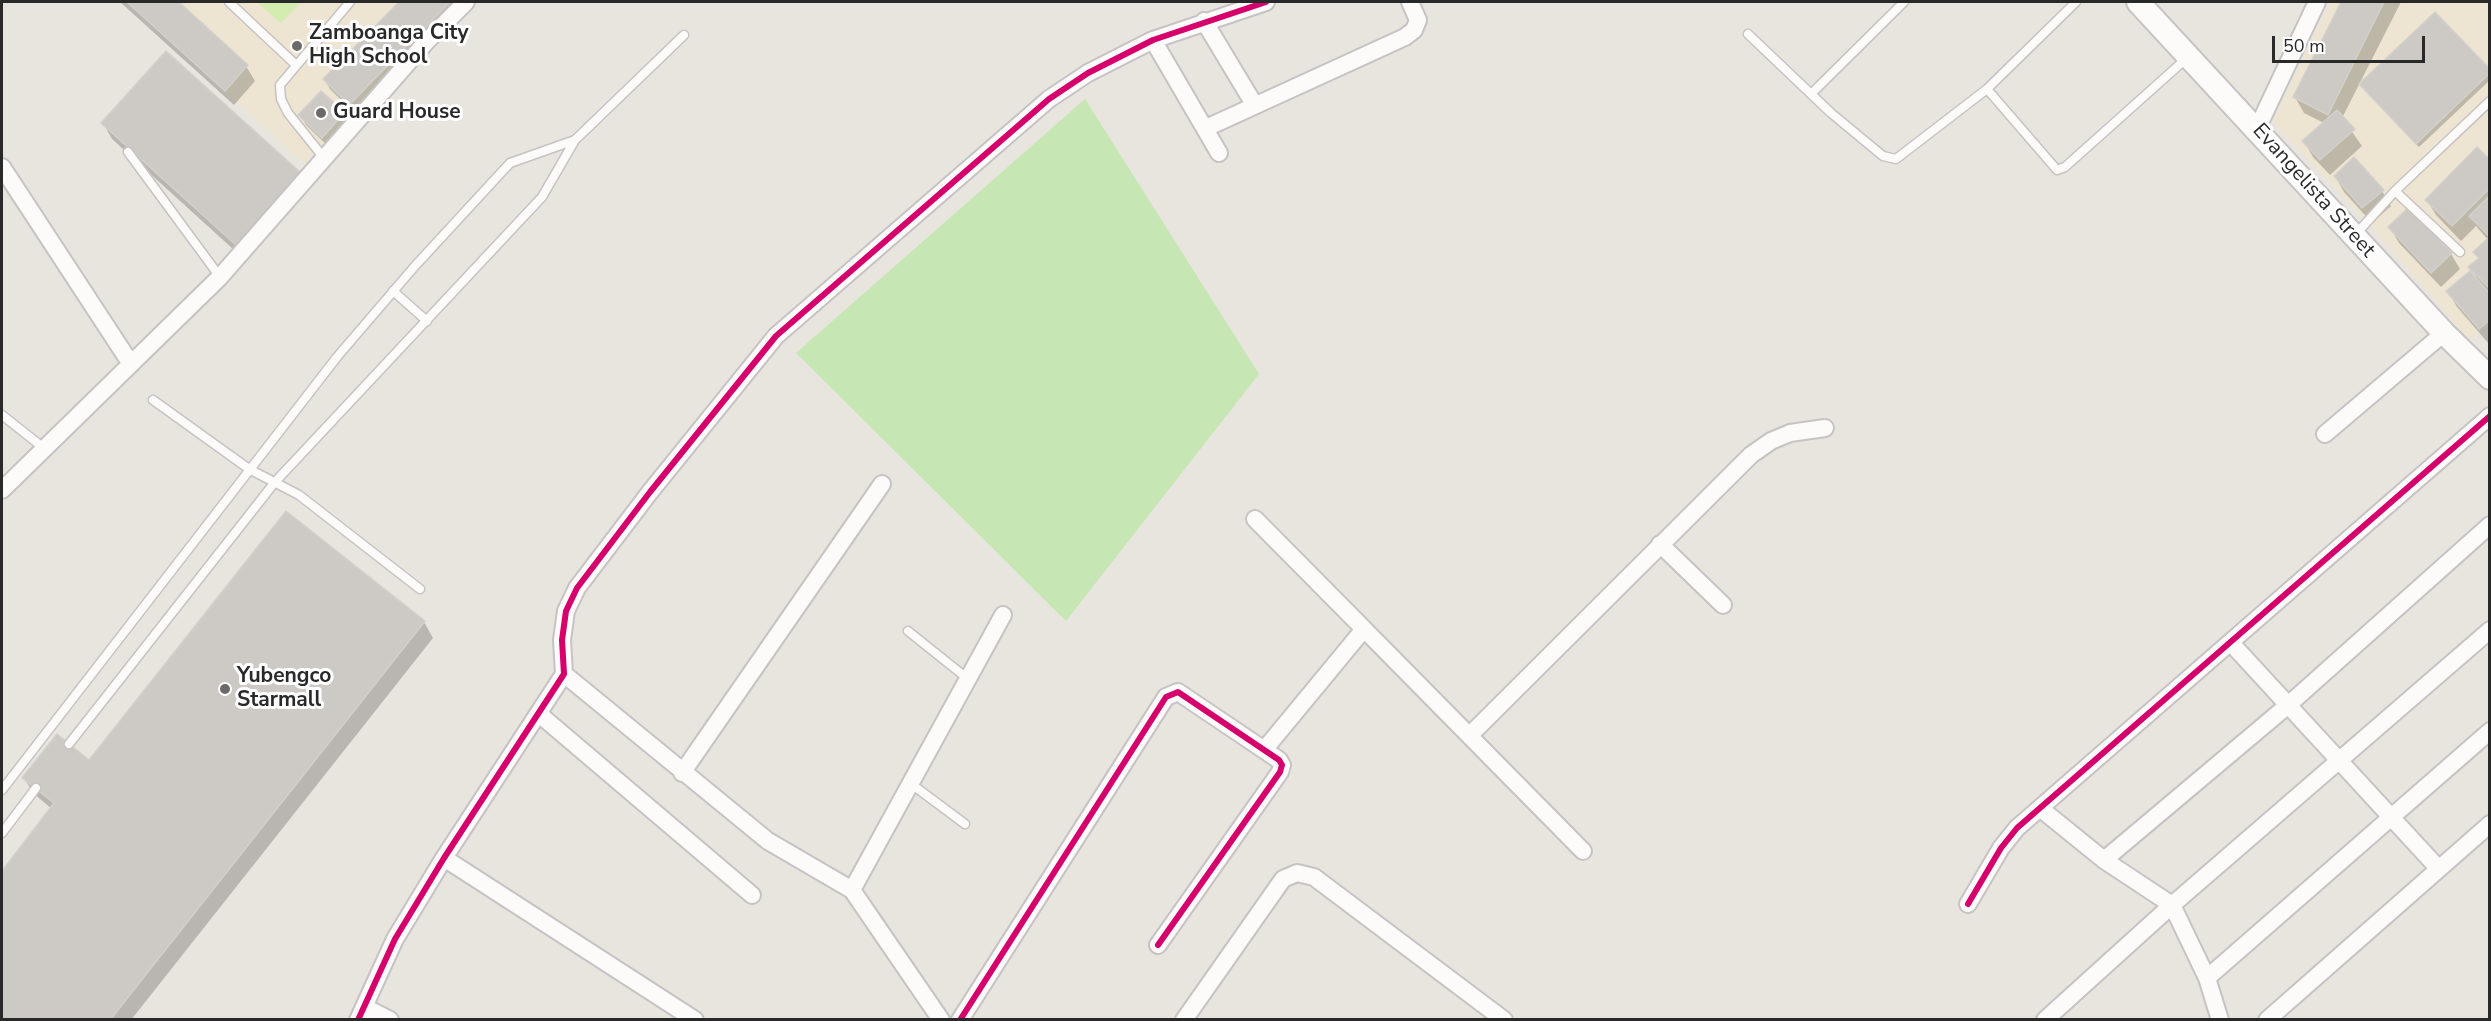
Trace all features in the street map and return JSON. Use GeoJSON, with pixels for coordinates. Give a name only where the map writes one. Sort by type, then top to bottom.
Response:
{"type":"FeatureCollection","features":[{"type":"Feature","properties":{"kind":"main road","name":"Evangelista Street"},"geometry":{"type":"LineString","coordinates":[[2138,2],[2444,333],[2490,378]]}},
{"type":"Feature","properties":{"kind":"street"},"geometry":{"type":"LineString","coordinates":[[2,490],[220,277],[427,41],[465,2]]}},
{"type":"Feature","properties":{"kind":"street"},"geometry":{"type":"LineString","coordinates":[[390,1020],[361,1013],[395,939],[444,858],[564,674],[562,640],[566,611],[577,588],[650,492],[776,336],[1049,99],[1088,73],[1153,40],[1266,2]]}},
{"type":"Feature","properties":{"kind":"street"},"geometry":{"type":"LineString","coordinates":[[1206,128],[1254,104],[1405,37],[1414,30],[1418,20],[1410,2]]}},
{"type":"Feature","properties":{"kind":"street"},"geometry":{"type":"LineString","coordinates":[[2257,129],[2317,2]]}},
{"type":"Feature","properties":{"kind":"street"},"geometry":{"type":"LineString","coordinates":[[1204,21],[1254,104]]}},
{"type":"Feature","properties":{"kind":"street"},"geometry":{"type":"LineString","coordinates":[[1153,40],[1219,153]]}},
{"type":"Feature","properties":{"kind":"street"},"geometry":{"type":"LineString","coordinates":[[2,167],[131,364]]}},
{"type":"Feature","properties":{"kind":"street"},"geometry":{"type":"LineString","coordinates":[[2325,434],[2444,333]]}},
{"type":"Feature","properties":{"kind":"street"},"geometry":{"type":"LineString","coordinates":[[1968,904],[2001,848],[2017,828],[2490,416]]}},
{"type":"Feature","properties":{"kind":"street"},"geometry":{"type":"LineString","coordinates":[[1471,734],[1751,455],[1771,441],[1790,433],[1825,428]]}},
{"type":"Feature","properties":{"kind":"street"},"geometry":{"type":"LineString","coordinates":[[682,773],[882,484]]}},
{"type":"Feature","properties":{"kind":"street"},"geometry":{"type":"LineString","coordinates":[[1254,519],[1471,734],[1583,851]]}},
{"type":"Feature","properties":{"kind":"street"},"geometry":{"type":"LineString","coordinates":[[2104,860],[2287,706],[2490,525]]}},
{"type":"Feature","properties":{"kind":"street"},"geometry":{"type":"LineString","coordinates":[[1660,544],[1723,606]]}},
{"type":"Feature","properties":{"kind":"street"},"geometry":{"type":"LineString","coordinates":[[852,890],[1004,615]]}},
{"type":"Feature","properties":{"kind":"street"},"geometry":{"type":"LineString","coordinates":[[1264,750],[1364,629]]}},
{"type":"Feature","properties":{"kind":"street"},"geometry":{"type":"LineString","coordinates":[[2045,1020],[2172,905],[2490,630]]}},
{"type":"Feature","properties":{"kind":"street"},"geometry":{"type":"LineString","coordinates":[[2231,643],[2338,763],[2438,868]]}},
{"type":"Feature","properties":{"kind":"street"},"geometry":{"type":"LineString","coordinates":[[564,674],[682,773],[768,841],[852,890],[941,1020]]}},
{"type":"Feature","properties":{"kind":"street"},"geometry":{"type":"LineString","coordinates":[[960,1020],[1166,697],[1172,692],[1178,692],[1279,760],[1282,765],[1280,772],[1158,945]]}},
{"type":"Feature","properties":{"kind":"street"},"geometry":{"type":"LineString","coordinates":[[538,714],[752,895]]}},
{"type":"Feature","properties":{"kind":"street"},"geometry":{"type":"LineString","coordinates":[[2207,978],[2490,731]]}},
{"type":"Feature","properties":{"kind":"street"},"geometry":{"type":"LineString","coordinates":[[2041,809],[2104,860],[2172,905],[2207,978],[2220,1020]]}},
{"type":"Feature","properties":{"kind":"street"},"geometry":{"type":"LineString","coordinates":[[2267,1020],[2490,824]]}},
{"type":"Feature","properties":{"kind":"street"},"geometry":{"type":"LineString","coordinates":[[444,858],[695,1020]]}},
{"type":"Feature","properties":{"kind":"street"},"geometry":{"type":"LineString","coordinates":[[1184,1020],[1283,879],[1297,873],[1314,877],[1504,1020]]}},
{"type":"Feature","properties":{"kind":"lane"},"geometry":{"type":"LineString","coordinates":[[229,2],[295,64]]}},
{"type":"Feature","properties":{"kind":"lane"},"geometry":{"type":"LineString","coordinates":[[324,158],[288,113],[281,99],[280,84],[350,2]]}},
{"type":"Feature","properties":{"kind":"lane"},"geometry":{"type":"LineString","coordinates":[[1811,94],[1904,2]]}},
{"type":"Feature","properties":{"kind":"lane"},"geometry":{"type":"LineString","coordinates":[[1748,34],[1811,94],[1883,156],[1896,159],[1987,88],[2076,2]]}},
{"type":"Feature","properties":{"kind":"lane"},"geometry":{"type":"LineString","coordinates":[[69,744],[274,482],[542,197],[575,140],[684,34]]}},
{"type":"Feature","properties":{"kind":"lane"},"geometry":{"type":"LineString","coordinates":[[1987,88],[2057,170],[2065,167],[2188,56]]}},
{"type":"Feature","properties":{"kind":"lane"},"geometry":{"type":"LineString","coordinates":[[2354,236],[2395,191],[2490,101]]}},
{"type":"Feature","properties":{"kind":"lane"},"geometry":{"type":"LineString","coordinates":[[2,790],[249,469],[337,357],[393,291],[510,163],[575,140]]}},
{"type":"Feature","properties":{"kind":"lane"},"geometry":{"type":"LineString","coordinates":[[128,152],[220,277]]}},
{"type":"Feature","properties":{"kind":"lane"},"geometry":{"type":"LineString","coordinates":[[2395,191],[2460,252]]}},
{"type":"Feature","properties":{"kind":"lane"},"geometry":{"type":"LineString","coordinates":[[393,291],[426,321]]}},
{"type":"Feature","properties":{"kind":"lane"},"geometry":{"type":"LineString","coordinates":[[153,400],[249,469],[299,495],[420,589]]}},
{"type":"Feature","properties":{"kind":"lane"},"geometry":{"type":"LineString","coordinates":[[2,415],[45,449]]}},
{"type":"Feature","properties":{"kind":"lane"},"geometry":{"type":"LineString","coordinates":[[908,631],[968,679]]}},
{"type":"Feature","properties":{"kind":"lane"},"geometry":{"type":"LineString","coordinates":[[910,783],[964,824]]}},
{"type":"Feature","properties":{"kind":"lane"},"geometry":{"type":"LineString","coordinates":[[2,832],[36,788]]}},
{"type":"Feature","properties":{"kind":"shaded area","name":"Zamboanga City High School"},"geometry":{"type":"Polygon","coordinates":[[[127,2],[460,2],[305,164],[127,2]]]}},
{"type":"Feature","properties":{"kind":"shaded area"},"geometry":{"type":"Polygon","coordinates":[[[2330,2],[2489,2],[2489,323],[2470,340],[2366,221],[2273,122],[2330,2]]]}},
{"type":"Feature","properties":{"kind":"green space"},"geometry":{"type":"Polygon","coordinates":[[[257,2],[301,2],[281,23],[257,2]]]}},
{"type":"Feature","properties":{"kind":"green space"},"geometry":{"type":"Polygon","coordinates":[[[1085,99],[1259,374],[1066,621],[796,353],[1085,99]]]}},
{"type":"Feature","properties":{"kind":"building"},"geometry":{"type":"Polygon","coordinates":[[[127,2],[179,2],[248,65],[225,91],[127,2]]]}},
{"type":"Feature","properties":{"kind":"building"},"geometry":{"type":"Polygon","coordinates":[[[399,2],[450,2],[349,105],[323,79],[399,2]]]}},
{"type":"Feature","properties":{"kind":"building"},"geometry":{"type":"Polygon","coordinates":[[[2341,2],[2384,2],[2328,115],[2293,97],[2341,2]]]}},
{"type":"Feature","properties":{"kind":"building"},"geometry":{"type":"Polygon","coordinates":[[[2435,12],[2490,69],[2490,73],[2416,144],[2359,84],[2435,12]]]}},
{"type":"Feature","properties":{"kind":"building"},"geometry":{"type":"Polygon","coordinates":[[[166,51],[301,173],[236,245],[101,123],[166,51]]]}},
{"type":"Feature","properties":{"kind":"building","name":"Guard House"},"geometry":{"type":"Polygon","coordinates":[[[321,91],[345,112],[322,138],[298,115],[321,91]]]}},
{"type":"Feature","properties":{"kind":"building"},"geometry":{"type":"Polygon","coordinates":[[[2337,110],[2355,129],[2320,160],[2302,141],[2337,110]]]}},
{"type":"Feature","properties":{"kind":"building"},"geometry":{"type":"Polygon","coordinates":[[[2477,147],[2490,160],[2490,188],[2452,226],[2425,200],[2477,147]]]}},
{"type":"Feature","properties":{"kind":"building"},"geometry":{"type":"Polygon","coordinates":[[[2354,157],[2384,190],[2362,208],[2334,176],[2354,157]]]}},
{"type":"Feature","properties":{"kind":"building"},"geometry":{"type":"Polygon","coordinates":[[[2490,195],[2490,237],[2469,216],[2490,195]]]}},
{"type":"Feature","properties":{"kind":"building"},"geometry":{"type":"Polygon","coordinates":[[[2409,207],[2452,253],[2431,273],[2388,227],[2409,207]]]}},
{"type":"Feature","properties":{"kind":"building"},"geometry":{"type":"Polygon","coordinates":[[[2488,238],[2490,239],[2490,289],[2468,267],[2479,258],[2473,252],[2488,238]]]}},
{"type":"Feature","properties":{"kind":"building"},"geometry":{"type":"Polygon","coordinates":[[[2470,271],[2490,294],[2490,320],[2479,329],[2446,291],[2470,271]]]}},
{"type":"Feature","properties":{"kind":"building","name":"Yubengco Starmall"},"geometry":{"type":"Polygon","coordinates":[[[286,511],[425,621],[110,1020],[2,1020],[2,871],[54,803],[22,778],[57,734],[89,760],[286,511]]]}},
{"type":"Feature","properties":{"kind":"cycle path"},"geometry":{"type":"LineString","coordinates":[[358,1020],[395,939],[444,858],[564,674],[562,640],[566,611],[577,588],[650,492],[776,336],[1049,99],[1088,73],[1153,40],[1266,2]]}},
{"type":"Feature","properties":{"kind":"cycle path"},"geometry":{"type":"LineString","coordinates":[[1968,904],[2001,848],[2017,828],[2490,416]]}},
{"type":"Feature","properties":{"kind":"cycle path"},"geometry":{"type":"LineString","coordinates":[[960,1020],[1166,697],[1178,692],[1279,760],[1282,765],[1280,772],[1158,945]]}},
{"type":"Feature","properties":{"kind":"place","name":"Zamboanga City High School"},"geometry":{"type":"Point","coordinates":[297,46]}},
{"type":"Feature","properties":{"kind":"place","name":"Guard House"},"geometry":{"type":"Point","coordinates":[321,113]}},
{"type":"Feature","properties":{"kind":"place","name":"Yubengco Starmall"},"geometry":{"type":"Point","coordinates":[225,689]}}]}
